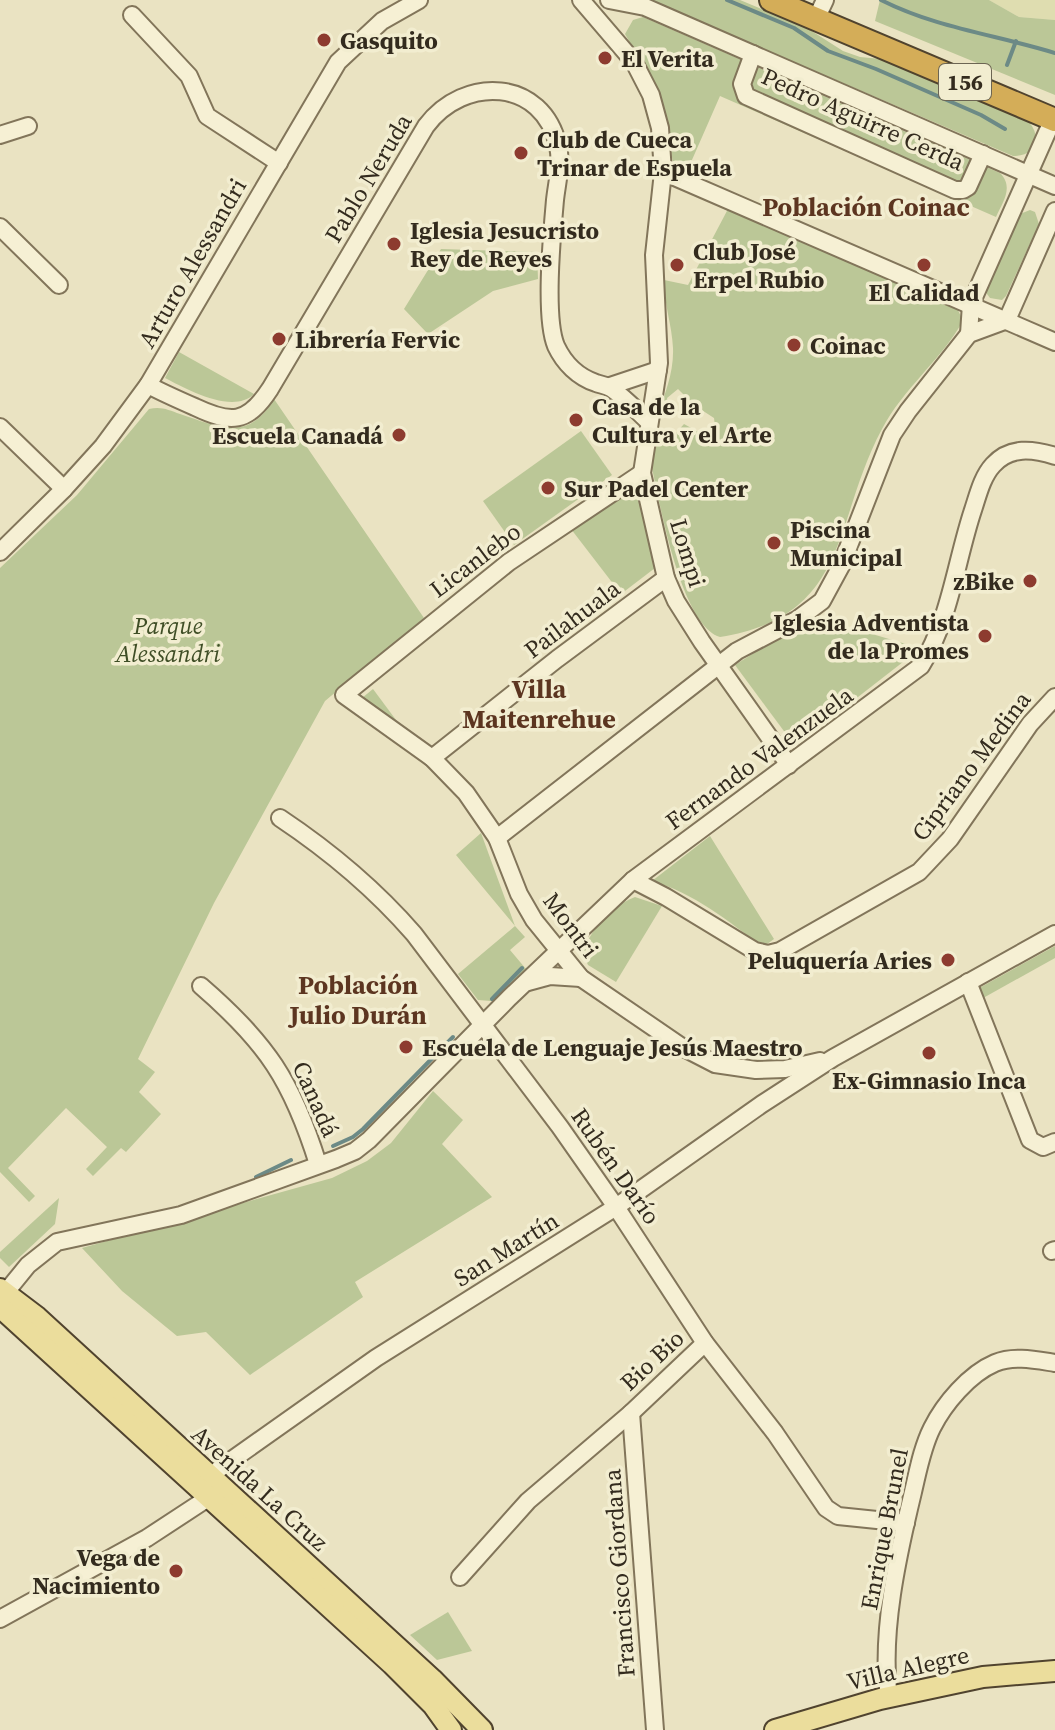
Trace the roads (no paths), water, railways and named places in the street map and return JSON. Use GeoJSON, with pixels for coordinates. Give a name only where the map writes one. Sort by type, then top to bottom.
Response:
{"type":"FeatureCollection","features":[{"type":"Feature","properties":{"kind":"highway","name":"156"},"geometry":{"type":"LineString","coordinates":[[771,0],[821,9],[1054,119]]}},
{"type":"Feature","properties":{"kind":"main road","name":"Avenida La Cruz"},"geometry":{"type":"LineString","coordinates":[[1,1297],[37,1317],[392,1664],[433,1705],[451,1730]]}},
{"type":"Feature","properties":{"kind":"main road","name":"Avenida La Cruz"},"geometry":{"type":"LineString","coordinates":[[210,1489],[432,1679],[482,1730]]}},
{"type":"Feature","properties":{"kind":"main road","name":"Villa Alegre"},"geometry":{"type":"LineString","coordinates":[[775,1730],[889,1697],[983,1677],[1055,1671]]}},
{"type":"Feature","properties":{"kind":"street","name":"Arturo Alessandri"},"geometry":{"type":"LineString","coordinates":[[0,552],[103,446],[148,385],[338,62],[382,21],[419,0]]}},
{"type":"Feature","properties":{"kind":"street"},"geometry":{"type":"LineString","coordinates":[[581,0],[634,62],[651,95],[660,128],[663,172],[654,255],[658,370],[610,386]]}},
{"type":"Feature","properties":{"kind":"street"},"geometry":{"type":"LineString","coordinates":[[611,33],[613,1]]}},
{"type":"Feature","properties":{"kind":"street","name":"Pedro Aguirre Cerda"},"geometry":{"type":"LineString","coordinates":[[613,1],[645,7],[1055,186]]}},
{"type":"Feature","properties":{"kind":"street"},"geometry":{"type":"LineString","coordinates":[[132,15],[189,76],[207,116],[279,163]]}},
{"type":"Feature","properties":{"kind":"street","name":"Pedro Aguirre Cerda"},"geometry":{"type":"LineString","coordinates":[[753,54],[742,84],[746,96],[955,190],[968,187],[983,154]]}},
{"type":"Feature","properties":{"kind":"street","name":"Pablo Neruda"},"geometry":{"type":"LineString","coordinates":[[148,385],[223,419],[240,417],[253,411],[270,389],[426,126],[440,109],[459,97],[492,90],[524,100],[542,114],[554,133],[560,166],[551,239],[553,337],[562,358],[578,374],[610,386],[649,422]]}},
{"type":"Feature","properties":{"kind":"street"},"geometry":{"type":"LineString","coordinates":[[969,334],[971,304],[1054,119]]}},
{"type":"Feature","properties":{"kind":"street"},"geometry":{"type":"LineString","coordinates":[[0,135],[28,126]]}},
{"type":"Feature","properties":{"kind":"street"},"geometry":{"type":"LineString","coordinates":[[663,172],[1055,342]]}},
{"type":"Feature","properties":{"kind":"street"},"geometry":{"type":"LineString","coordinates":[[497,838],[718,666],[754,641],[798,619],[822,601],[841,566],[892,435],[969,334],[1007,320],[1055,211]]}},
{"type":"Feature","properties":{"kind":"street"},"geometry":{"type":"LineString","coordinates":[[0,227],[59,285]]}},
{"type":"Feature","properties":{"kind":"street","name":"Lompi"},"geometry":{"type":"LineString","coordinates":[[658,370],[642,473],[666,578],[676,601],[718,666],[789,765]]}},
{"type":"Feature","properties":{"kind":"street"},"geometry":{"type":"LineString","coordinates":[[0,427],[64,489]]}},
{"type":"Feature","properties":{"kind":"street","name":"Fernando Valenzuela"},"geometry":{"type":"LineString","coordinates":[[1,1297],[28,1265],[57,1242],[181,1215],[355,1151],[369,1140],[484,1023],[633,880],[921,666],[933,646],[967,527],[983,481],[993,465],[1008,454],[1023,450],[1055,456]]}},
{"type":"Feature","properties":{"kind":"street","name":"Licanlebo"},"geometry":{"type":"LineString","coordinates":[[344,695],[509,562],[642,473]]}},
{"type":"Feature","properties":{"kind":"street","name":"Pailahuala"},"geometry":{"type":"LineString","coordinates":[[432,758],[666,578]]}},
{"type":"Feature","properties":{"kind":"street","name":"Montri"},"geometry":{"type":"LineString","coordinates":[[344,695],[432,758],[466,793],[497,838],[519,894],[558,952],[581,978],[691,1054],[729,1067],[785,1069],[833,1058]]}},
{"type":"Feature","properties":{"kind":"street","name":"Cipriano Medina"},"geometry":{"type":"LineString","coordinates":[[633,880],[755,951],[768,954],[780,951],[919,872],[950,839],[1030,724],[1055,697]]}},
{"type":"Feature","properties":{"kind":"street","name":"Rubén Darío"},"geometry":{"type":"LineString","coordinates":[[280,818],[356,874],[388,904],[484,1023],[616,1207],[705,1343],[775,1433],[826,1508],[838,1516],[906,1523]]}},
{"type":"Feature","properties":{"kind":"street","name":"San Martín"},"geometry":{"type":"LineString","coordinates":[[0,1619],[147,1538],[210,1489],[219,1469],[376,1358],[616,1207],[833,1058],[1054,938]]}},
{"type":"Feature","properties":{"kind":"street"},"geometry":{"type":"LineString","coordinates":[[525,983],[550,976],[581,978]]}},
{"type":"Feature","properties":{"kind":"street"},"geometry":{"type":"LineString","coordinates":[[968,982],[1030,1140],[1040,1146],[1055,1142]]}},
{"type":"Feature","properties":{"kind":"street","name":"Canadá"},"geometry":{"type":"LineString","coordinates":[[201,986],[238,1018],[266,1051],[294,1098],[318,1164]]}},
{"type":"Feature","properties":{"kind":"street"},"geometry":{"type":"LineString","coordinates":[[756,1070],[768,1085],[768,1095],[762,1104]]}},
{"type":"Feature","properties":{"kind":"street","name":"Bio Bio"},"geometry":{"type":"LineString","coordinates":[[460,1577],[528,1501],[631,1413],[705,1343]]}},
{"type":"Feature","properties":{"kind":"street","name":"Enrique Brunel"},"geometry":{"type":"LineString","coordinates":[[889,1697],[887,1633],[906,1523],[926,1441],[938,1416],[981,1371],[1001,1361],[1017,1359],[1055,1363]]}},
{"type":"Feature","properties":{"kind":"street","name":"Francisco Giordana"},"geometry":{"type":"LineString","coordinates":[[631,1413],[655,1730]]}},
{"type":"Feature","properties":{"kind":"waterway"},"geometry":{"type":"LineString","coordinates":[[727,0],[794,28],[828,51],[981,115],[1005,129]]}},
{"type":"Feature","properties":{"kind":"waterway"},"geometry":{"type":"LineString","coordinates":[[881,0],[923,18],[1055,53]]}},
{"type":"Feature","properties":{"kind":"waterway"},"geometry":{"type":"LineString","coordinates":[[1007,65],[1016,41]]}},
{"type":"Feature","properties":{"kind":"waterway"},"geometry":{"type":"LineString","coordinates":[[492,999],[522,968]]}},
{"type":"Feature","properties":{"kind":"waterway"},"geometry":{"type":"LineString","coordinates":[[333,1146],[363,1129],[453,1037]]}},
{"type":"Feature","properties":{"kind":"waterway"},"geometry":{"type":"LineString","coordinates":[[256,1177],[291,1160]]}},
{"type":"Feature","properties":{"kind":"place","name":"Gasquito"},"geometry":{"type":"Point","coordinates":[324,40]}},
{"type":"Feature","properties":{"kind":"place","name":"El Verita"},"geometry":{"type":"Point","coordinates":[605,58]}},
{"type":"Feature","properties":{"kind":"place","name":"Club de Cueca Trinar de Espuela"},"geometry":{"type":"Point","coordinates":[521,153]}},
{"type":"Feature","properties":{"kind":"place","name":"Iglesia Jesucristo Rey de Reyes"},"geometry":{"type":"Point","coordinates":[394,244]}},
{"type":"Feature","properties":{"kind":"place","name":"Club José Erpel Rubio"},"geometry":{"type":"Point","coordinates":[677,265]}},
{"type":"Feature","properties":{"kind":"place","name":"El Calidad"},"geometry":{"type":"Point","coordinates":[924,265]}},
{"type":"Feature","properties":{"kind":"place","name":"Librería Fervic"},"geometry":{"type":"Point","coordinates":[279,339]}},
{"type":"Feature","properties":{"kind":"place","name":"Coinac"},"geometry":{"type":"Point","coordinates":[794,345]}},
{"type":"Feature","properties":{"kind":"place","name":"Casa de la Cultura y el Arte"},"geometry":{"type":"Point","coordinates":[576,420]}},
{"type":"Feature","properties":{"kind":"place","name":"Escuela Canadá"},"geometry":{"type":"Point","coordinates":[399,435]}},
{"type":"Feature","properties":{"kind":"place","name":"Sur Padel Center"},"geometry":{"type":"Point","coordinates":[548,488]}},
{"type":"Feature","properties":{"kind":"place","name":"Piscina Municipal"},"geometry":{"type":"Point","coordinates":[774,543]}},
{"type":"Feature","properties":{"kind":"place","name":"zBike"},"geometry":{"type":"Point","coordinates":[1030,581]}},
{"type":"Feature","properties":{"kind":"place","name":"Iglesia Adventista de la Promes"},"geometry":{"type":"Point","coordinates":[985,636]}},
{"type":"Feature","properties":{"kind":"place","name":"Peluquería Aries"},"geometry":{"type":"Point","coordinates":[948,960]}},
{"type":"Feature","properties":{"kind":"place","name":"Escuela de Lenguaje Jesús Maestro"},"geometry":{"type":"Point","coordinates":[406,1047]}},
{"type":"Feature","properties":{"kind":"place","name":"Ex-Gimnasio Inca"},"geometry":{"type":"Point","coordinates":[929,1053]}},
{"type":"Feature","properties":{"kind":"place","name":"Vega de Nacimiento"},"geometry":{"type":"Point","coordinates":[176,1571]}},
{"type":"Feature","properties":{"kind":"district","name":"Población Coinac"},"geometry":{"type":"Point","coordinates":[866,207]}},
{"type":"Feature","properties":{"kind":"district","name":"Villa Maitenrehue"},"geometry":{"type":"Point","coordinates":[539,704]}},
{"type":"Feature","properties":{"kind":"district","name":"Población Julio Durán"},"geometry":{"type":"Point","coordinates":[358,1000]}},
{"type":"Feature","properties":{"kind":"park label","name":"Parque Alessandri"},"geometry":{"type":"Point","coordinates":[168,639]}}]}
